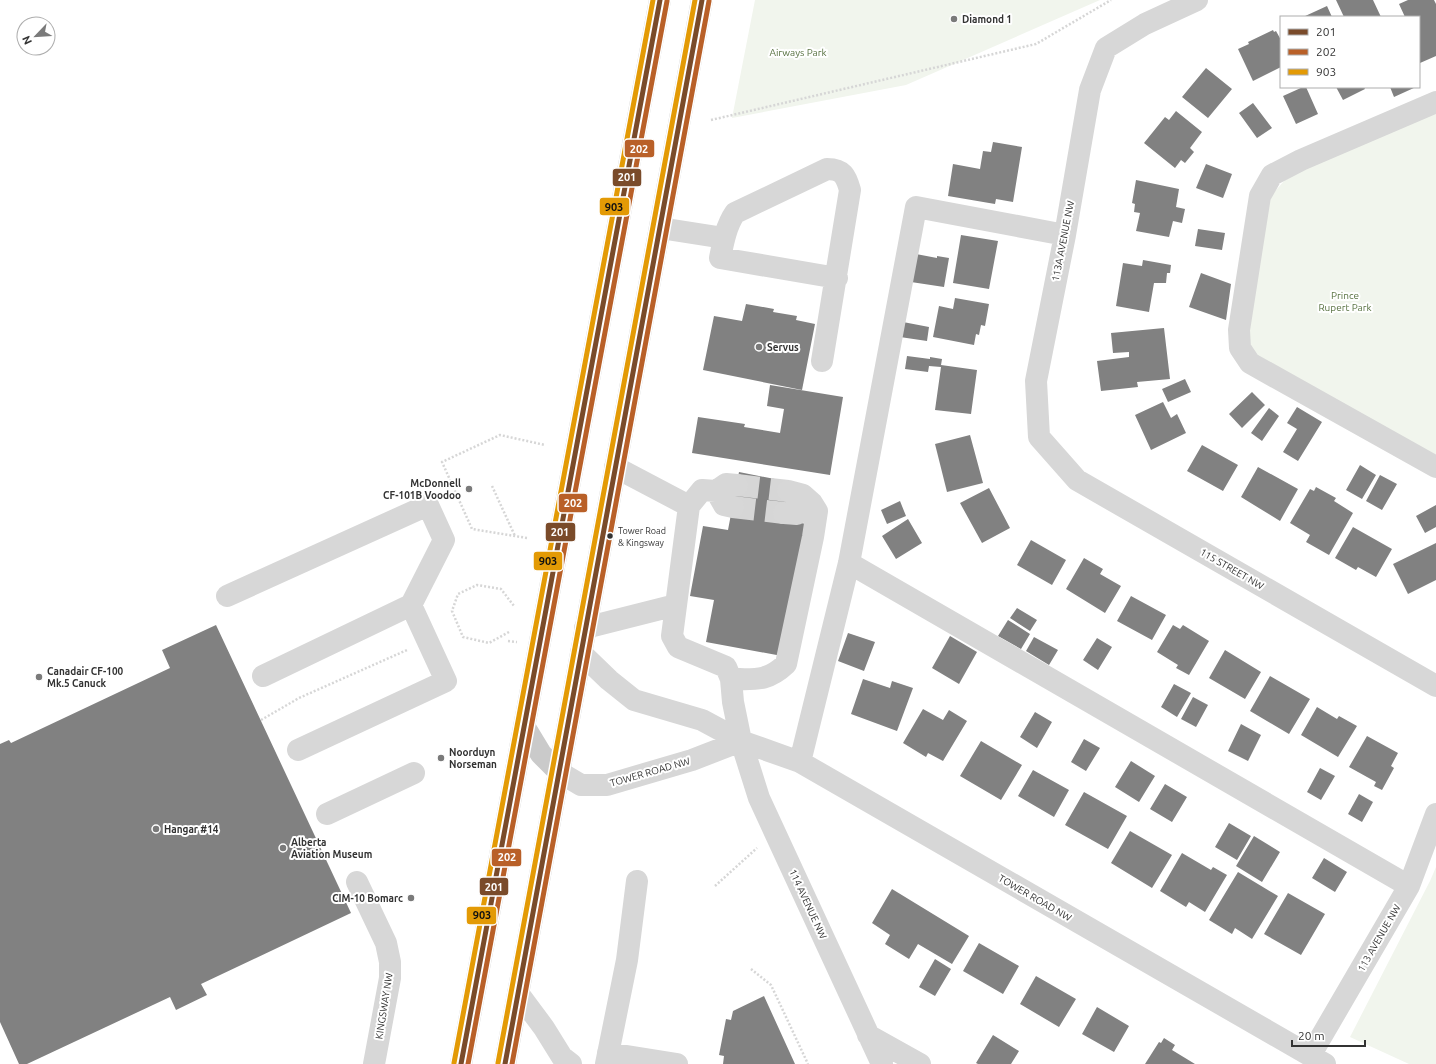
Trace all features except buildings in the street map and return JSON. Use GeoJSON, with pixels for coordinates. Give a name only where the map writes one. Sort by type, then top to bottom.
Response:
{"type":"FeatureCollection","features":[{"type":"Feature","properties":{"kind":"main road"},"geometry":{"type":"LineString","coordinates":[[461,1064],[660,0]]}},
{"type":"Feature","properties":{"kind":"main road"},"geometry":{"type":"LineString","coordinates":[[505,1064],[702,0]]}},
{"type":"Feature","properties":{"kind":"main road"},"geometry":{"type":"LineString","coordinates":[[524,726],[541,754],[559,772]]}},
{"type":"Feature","properties":{"kind":"street","name":"113A AVENUE NW"},"geometry":{"type":"LineString","coordinates":[[1039,437],[1036,381],[1090,90],[1106,48],[1146,24],[1197,0]]}},
{"type":"Feature","properties":{"kind":"street"},"geometry":{"type":"LineString","coordinates":[[1436,102],[1301,160],[1272,175],[1260,196],[1239,330],[1240,348],[1250,363],[1436,467]]}},
{"type":"Feature","properties":{"kind":"street"},"geometry":{"type":"LineString","coordinates":[[822,361],[836,278],[850,190],[847,180],[842,172],[835,169],[827,169],[803,179],[735,213],[731,218],[724,238],[720,258],[836,278]]}},
{"type":"Feature","properties":{"kind":"street"},"geometry":{"type":"LineString","coordinates":[[800,762],[849,563],[916,207],[1064,235]]}},
{"type":"Feature","properties":{"kind":"street"},"geometry":{"type":"LineString","coordinates":[[660,228],[724,238]]}},
{"type":"Feature","properties":{"kind":"street","name":"115 STREET NW"},"geometry":{"type":"LineString","coordinates":[[1039,437],[1077,480],[1436,686]]}},
{"type":"Feature","properties":{"kind":"street"},"geometry":{"type":"LineString","coordinates":[[615,467],[690,506]]}},
{"type":"Feature","properties":{"kind":"street"},"geometry":{"type":"LineString","coordinates":[[732,507],[724,505],[726,488],[702,490],[690,506],[672,636],[678,647],[726,667],[731,679],[764,679],[778,672],[786,664],[814,537],[817,511],[812,503],[803,495],[788,491]]}},
{"type":"Feature","properties":{"kind":"street"},"geometry":{"type":"LineString","coordinates":[[784,512],[797,514],[812,503]]}},
{"type":"Feature","properties":{"kind":"street"},"geometry":{"type":"LineString","coordinates":[[227,596],[428,505],[444,540],[411,605],[264,676]]}},
{"type":"Feature","properties":{"kind":"street"},"geometry":{"type":"LineString","coordinates":[[849,563],[1409,886]]}},
{"type":"Feature","properties":{"kind":"street"},"geometry":{"type":"LineString","coordinates":[[298,750],[446,681],[411,605]]}},
{"type":"Feature","properties":{"kind":"street"},"geometry":{"type":"LineString","coordinates":[[586,628],[676,606]]}},
{"type":"Feature","properties":{"kind":"street","name":"TOWER ROAD NW"},"geometry":{"type":"LineString","coordinates":[[581,653],[609,680],[634,700],[702,720],[741,741],[800,762],[1318,1060]]}},
{"type":"Feature","properties":{"kind":"street","name":"114 AVENUE NW"},"geometry":{"type":"LineString","coordinates":[[731,679],[733,702],[741,741],[759,798],[882,1064]]}},
{"type":"Feature","properties":{"kind":"street","name":"TOWER ROAD NW"},"geometry":{"type":"LineString","coordinates":[[559,772],[581,785],[607,785],[692,760],[741,741]]}},
{"type":"Feature","properties":{"kind":"street"},"geometry":{"type":"LineString","coordinates":[[327,814],[414,773]]}},
{"type":"Feature","properties":{"kind":"street","name":"113 AVENUE NW"},"geometry":{"type":"LineString","coordinates":[[1318,1060],[1409,886],[1436,814]]}},
{"type":"Feature","properties":{"kind":"street"},"geometry":{"type":"LineString","coordinates":[[637,881],[627,960],[607,1059],[677,1064]]}},
{"type":"Feature","properties":{"kind":"street","name":"KINGSWAY NW"},"geometry":{"type":"LineString","coordinates":[[357,882],[386,943],[390,962],[390,978],[374,1064]]}},
{"type":"Feature","properties":{"kind":"street"},"geometry":{"type":"LineString","coordinates":[[518,992],[562,1056],[571,1064]]}},
{"type":"Feature","properties":{"kind":"street"},"geometry":{"type":"LineString","coordinates":[[868,1035],[920,1064]]}},
{"type":"Feature","properties":{"kind":"path"},"geometry":{"type":"LineString","coordinates":[[711,120],[1036,44],[1112,0]]}},
{"type":"Feature","properties":{"kind":"path"},"geometry":{"type":"LineString","coordinates":[[527,538],[472,528],[442,462],[500,435],[545,444]]}},
{"type":"Feature","properties":{"kind":"path"},"geometry":{"type":"LineString","coordinates":[[492,486],[516,536]]}},
{"type":"Feature","properties":{"kind":"path"},"geometry":{"type":"LineString","coordinates":[[509,632],[489,643],[463,637],[452,611],[458,594],[477,585],[500,589],[514,606]]}},
{"type":"Feature","properties":{"kind":"path"},"geometry":{"type":"LineString","coordinates":[[261,720],[299,698],[428,641]]}},
{"type":"Feature","properties":{"kind":"path"},"geometry":{"type":"LineString","coordinates":[[715,886],[762,843]]}},
{"type":"Feature","properties":{"kind":"path"},"geometry":{"type":"LineString","coordinates":[[751,969],[771,985],[808,1064]]}},
{"type":"Feature","properties":{"kind":"green space","name":"Airways Park"},"geometry":{"type":"Polygon","coordinates":[[[755,0],[1100,0],[906,85],[732,118],[755,0]]]}},
{"type":"Feature","properties":{"kind":"green space","name":"Prince Rupert Park"},"geometry":{"type":"Polygon","coordinates":[[[1436,107],[1436,460],[1258,357],[1248,343],[1247,326],[1270,197],[1284,181],[1308,166],[1436,107]]]}},
{"type":"Feature","properties":{"kind":"green space"},"geometry":{"type":"Polygon","coordinates":[[[1436,867],[1436,1064],[1409,1064],[1350,1037],[1436,867]]]}},
{"type":"Feature","properties":{"kind":"tunnel"},"geometry":{"type":"LineString","coordinates":[[737,485],[788,491]]}},
{"type":"Feature","properties":{"kind":"tunnel"},"geometry":{"type":"LineString","coordinates":[[733,507],[784,513]]}},
{"type":"Feature","properties":{"kind":"transit line","name":"903"},"geometry":{"type":"LineString","coordinates":[[454,1063],[653,0]]}},
{"type":"Feature","properties":{"kind":"transit line","name":"201"},"geometry":{"type":"LineString","coordinates":[[461,1064],[660,0]]}},
{"type":"Feature","properties":{"kind":"transit line","name":"903"},"geometry":{"type":"LineString","coordinates":[[498,1063],[695,0]]}},
{"type":"Feature","properties":{"kind":"transit line","name":"201"},"geometry":{"type":"LineString","coordinates":[[505,1064],[702,0]]}},
{"type":"Feature","properties":{"kind":"transit line","name":"202"},"geometry":{"type":"LineString","coordinates":[[468,1064],[667,1]]}},
{"type":"Feature","properties":{"kind":"transit line","name":"202"},"geometry":{"type":"LineString","coordinates":[[512,1064],[709,1]]}},
{"type":"Feature","properties":{"kind":"place","name":"Diamond 1"},"geometry":{"type":"Point","coordinates":[954,19]}},
{"type":"Feature","properties":{"kind":"place","name":"Servus"},"geometry":{"type":"Point","coordinates":[759,347]}},
{"type":"Feature","properties":{"kind":"place","name":"McDonnell CF-101B Voodoo"},"geometry":{"type":"Point","coordinates":[469,489]}},
{"type":"Feature","properties":{"kind":"place","name":"Tower Road & Kingsway"},"geometry":{"type":"Point","coordinates":[610,536]}},
{"type":"Feature","properties":{"kind":"place","name":"Canadair CF-100 Mk.5 Canuck"},"geometry":{"type":"Point","coordinates":[39,677]}},
{"type":"Feature","properties":{"kind":"place","name":"Noorduyn Norseman"},"geometry":{"type":"Point","coordinates":[441,758]}},
{"type":"Feature","properties":{"kind":"place","name":"Hangar #14"},"geometry":{"type":"Point","coordinates":[156,829]}},
{"type":"Feature","properties":{"kind":"place","name":"Alberta Aviation Museum"},"geometry":{"type":"Point","coordinates":[283,848]}},
{"type":"Feature","properties":{"kind":"place","name":"CIM-10 Bomarc"},"geometry":{"type":"Point","coordinates":[411,898]}}]}
